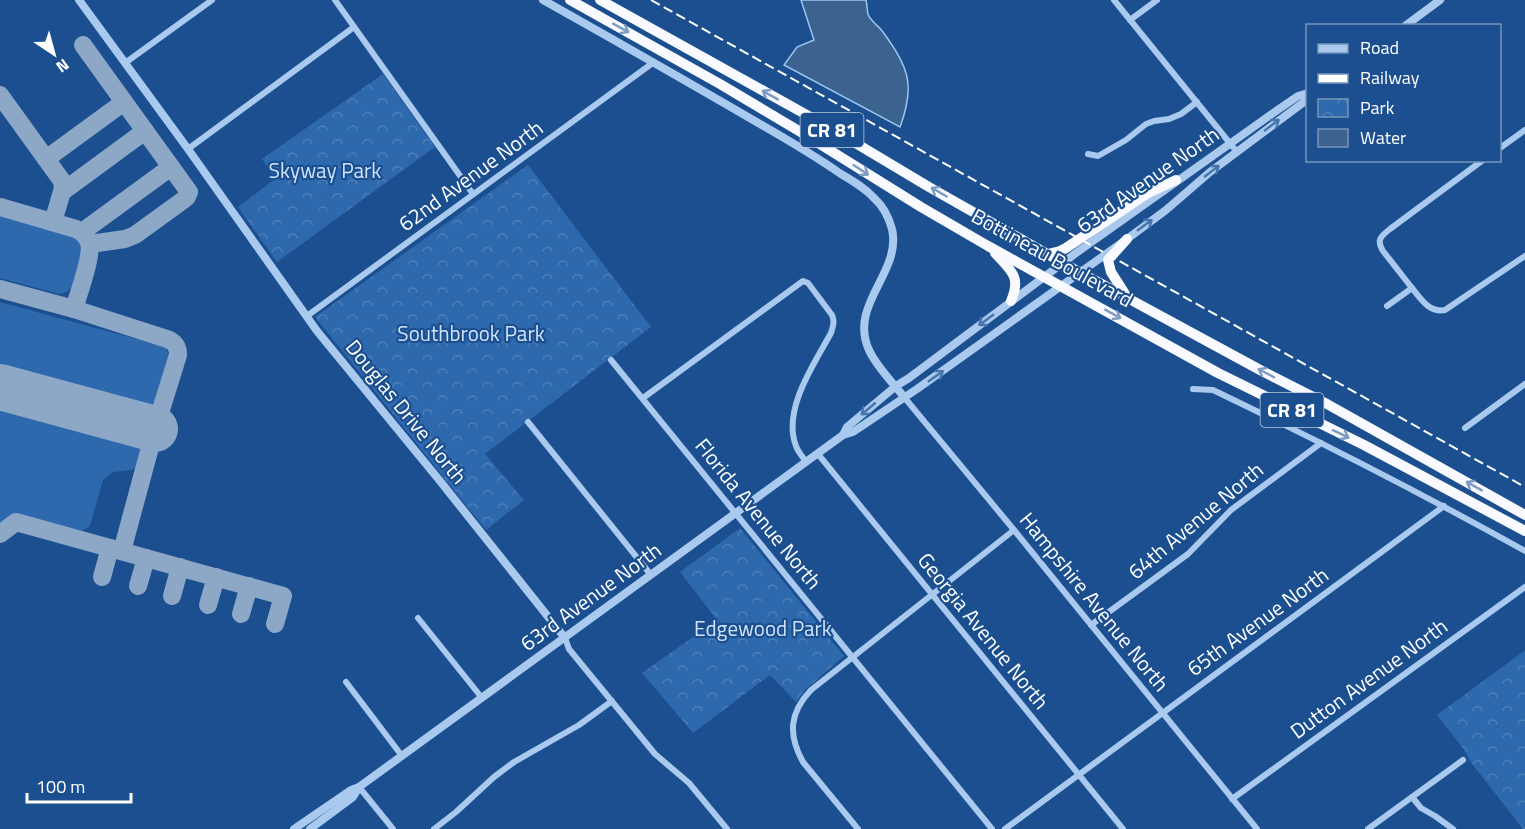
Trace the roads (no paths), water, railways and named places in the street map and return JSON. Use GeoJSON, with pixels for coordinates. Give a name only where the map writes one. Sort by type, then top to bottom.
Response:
{"type":"FeatureCollection","features":[{"type":"Feature","properties":{"kind":"highway","name":"Bottineau Boulevard"},"geometry":{"type":"LineString","coordinates":[[570,0],[720,84],[988,246],[1218,373],[1374,450],[1525,531]]}},
{"type":"Feature","properties":{"kind":"highway","name":"Bottineau Boulevard"},"geometry":{"type":"LineString","coordinates":[[600,0],[812,118],[1063,263],[1327,404],[1525,515]]}},
{"type":"Feature","properties":{"kind":"highway"},"geometry":{"type":"LineString","coordinates":[[1048,254],[1066,248],[1148,193],[1176,180]]}},
{"type":"Feature","properties":{"kind":"highway"},"geometry":{"type":"LineString","coordinates":[[1127,239],[1108,260],[1111,272],[1127,297]]}},
{"type":"Feature","properties":{"kind":"highway"},"geometry":{"type":"LineString","coordinates":[[988,246],[1014,276],[1016,290],[1011,301]]}},
{"type":"Feature","properties":{"kind":"street","name":"Douglas Drive North"},"geometry":{"type":"LineString","coordinates":[[79,0],[317,331],[565,638],[569,649],[656,754],[689,783],[727,829]]}},
{"type":"Feature","properties":{"kind":"street"},"geometry":{"type":"LineString","coordinates":[[125,63],[212,0]]}},
{"type":"Feature","properties":{"kind":"street"},"geometry":{"type":"LineString","coordinates":[[335,0],[473,194]]}},
{"type":"Feature","properties":{"kind":"street"},"geometry":{"type":"LineString","coordinates":[[543,0],[807,151],[864,189],[880,203],[892,229],[892,251],[885,272],[868,305],[864,331],[870,352],[904,397]]}},
{"type":"Feature","properties":{"kind":"street"},"geometry":{"type":"LineString","coordinates":[[1114,0],[1237,152]]}},
{"type":"Feature","properties":{"kind":"street"},"geometry":{"type":"LineString","coordinates":[[1130,20],[1157,0]]}},
{"type":"Feature","properties":{"kind":"street"},"geometry":{"type":"LineString","coordinates":[[1408,24],[1440,0]]}},
{"type":"Feature","properties":{"kind":"street"},"geometry":{"type":"LineString","coordinates":[[188,149],[354,27]]}},
{"type":"Feature","properties":{"kind":"street","name":"62nd Avenue North"},"geometry":{"type":"LineString","coordinates":[[307,316],[654,62]]}},
{"type":"Feature","properties":{"kind":"street","name":"63rd Avenue North"},"geometry":{"type":"LineString","coordinates":[[843,435],[847,426],[896,386],[1011,301],[1176,180],[1279,108],[1306,94]]}},
{"type":"Feature","properties":{"kind":"street","name":"63rd Avenue North"},"geometry":{"type":"LineString","coordinates":[[310,829],[402,756],[818,453],[951,366],[1127,239],[1166,210],[1210,172],[1306,100]]}},
{"type":"Feature","properties":{"kind":"street"},"geometry":{"type":"LineString","coordinates":[[1088,154],[1098,156],[1126,140],[1146,124],[1182,114],[1197,102]]}},
{"type":"Feature","properties":{"kind":"street"},"geometry":{"type":"LineString","coordinates":[[1501,147],[1525,130]]}},
{"type":"Feature","properties":{"kind":"street"},"geometry":{"type":"LineString","coordinates":[[1480,162],[1383,234],[1379,246],[1427,306],[1438,312],[1445,310],[1525,256]]}},
{"type":"Feature","properties":{"kind":"street"},"geometry":{"type":"LineString","coordinates":[[643,398],[803,281],[808,283],[834,319],[831,333],[801,388],[796,403],[794,437],[796,447],[806,462]]}},
{"type":"Feature","properties":{"kind":"street"},"geometry":{"type":"LineString","coordinates":[[1387,306],[1412,288]]}},
{"type":"Feature","properties":{"kind":"street","name":"Florida Avenue North"},"geometry":{"type":"LineString","coordinates":[[611,360],[992,829]]}},
{"type":"Feature","properties":{"kind":"street"},"geometry":{"type":"LineString","coordinates":[[1465,428],[1525,384]]}},
{"type":"Feature","properties":{"kind":"street"},"geometry":{"type":"LineString","coordinates":[[1194,389],[1213,390],[1322,443],[1525,551]]}},
{"type":"Feature","properties":{"kind":"street","name":"Hampshire Avenue North"},"geometry":{"type":"LineString","coordinates":[[904,397],[1257,829]]}},
{"type":"Feature","properties":{"kind":"street"},"geometry":{"type":"LineString","coordinates":[[528,422],[651,575]]}},
{"type":"Feature","properties":{"kind":"street","name":"64th Avenue North"},"geometry":{"type":"LineString","coordinates":[[1091,625],[1188,554],[1238,504],[1322,443]]}},
{"type":"Feature","properties":{"kind":"street","name":"Georgia Avenue North"},"geometry":{"type":"LineString","coordinates":[[818,453],[1123,829]]}},
{"type":"Feature","properties":{"kind":"street","name":"65th Avenue North"},"geometry":{"type":"LineString","coordinates":[[1005,829],[1444,506]]}},
{"type":"Feature","properties":{"kind":"street"},"geometry":{"type":"LineString","coordinates":[[858,829],[798,753],[792,730],[797,708],[811,690],[1014,530]]}},
{"type":"Feature","properties":{"kind":"street","name":"Dutton Avenue North"},"geometry":{"type":"LineString","coordinates":[[1232,799],[1525,587]]}},
{"type":"Feature","properties":{"kind":"street"},"geometry":{"type":"LineString","coordinates":[[418,618],[482,698]]}},
{"type":"Feature","properties":{"kind":"street"},"geometry":{"type":"LineString","coordinates":[[346,682],[402,756]]}},
{"type":"Feature","properties":{"kind":"street"},"geometry":{"type":"LineString","coordinates":[[434,829],[514,762],[579,725],[612,701]]}},
{"type":"Feature","properties":{"kind":"street"},"geometry":{"type":"LineString","coordinates":[[1368,829],[1463,760]]}},
{"type":"Feature","properties":{"kind":"street"},"geometry":{"type":"LineString","coordinates":[[359,788],[393,829]]}},
{"type":"Feature","properties":{"kind":"street","name":"63rd Avenue North"},"geometry":{"type":"LineString","coordinates":[[294,829],[351,790],[359,788]]}},
{"type":"Feature","properties":{"kind":"street"},"geometry":{"type":"LineString","coordinates":[[1412,797],[1421,808],[1453,829]]}},
{"type":"Feature","properties":{"kind":"water"},"geometry":{"type":"Polygon","coordinates":[[[801,0],[866,0],[869,17],[892,44],[904,66],[907,77],[908,99],[900,127],[784,65],[797,47],[814,40],[801,0]]]}},
{"type":"Feature","properties":{"kind":"railway"},"geometry":{"type":"LineString","coordinates":[[651,0],[1525,487]]}},
{"type":"Feature","properties":{"kind":"park label","name":"Skyway Park"},"geometry":{"type":"Point","coordinates":[325,171]}},
{"type":"Feature","properties":{"kind":"park label","name":"Southbrook Park"},"geometry":{"type":"Point","coordinates":[471,334]}},
{"type":"Feature","properties":{"kind":"park label","name":"Edgewood Park"},"geometry":{"type":"Point","coordinates":[763,629]}}]}
